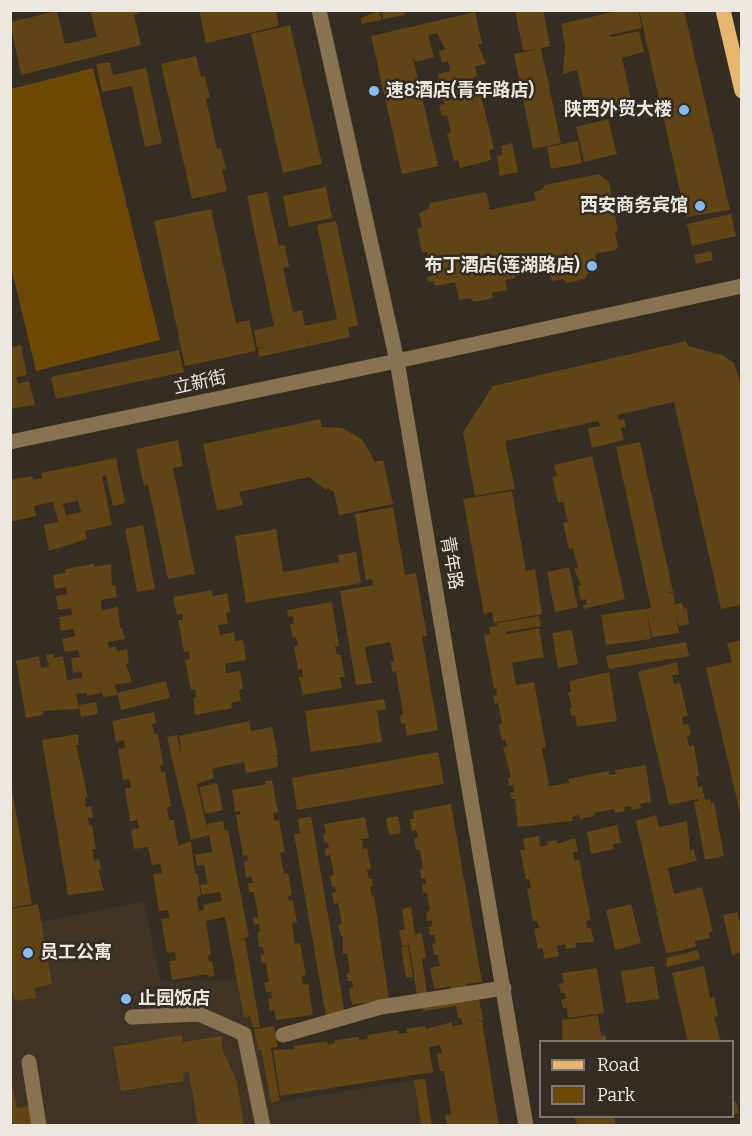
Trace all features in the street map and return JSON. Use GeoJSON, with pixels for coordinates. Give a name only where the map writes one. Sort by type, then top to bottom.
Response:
{"type":"FeatureCollection","features":[{"type":"Feature","properties":{"kind":"main road"},"geometry":{"type":"LineString","coordinates":[[723,10],[741,91]]}},
{"type":"Feature","properties":{"kind":"street","name":"青年路"},"geometry":{"type":"LineString","coordinates":[[319,10],[397,362],[526,1125]]}},
{"type":"Feature","properties":{"kind":"street","name":"立新街"},"geometry":{"type":"LineString","coordinates":[[10,442],[397,362],[741,286]]}},
{"type":"Feature","properties":{"kind":"street"},"geometry":{"type":"LineString","coordinates":[[283,1035],[381,1007],[504,988]]}},
{"type":"Feature","properties":{"kind":"street"},"geometry":{"type":"LineString","coordinates":[[132,1017],[199,1014],[244,1034],[263,1125]]}},
{"type":"Feature","properties":{"kind":"street"},"geometry":{"type":"LineString","coordinates":[[29,1062],[39,1125]]}},
{"type":"Feature","properties":{"kind":"shaded area","name":"止园饭店"},"geometry":{"type":"Polygon","coordinates":[[[144,901],[161,981],[237,980],[244,1018],[250,1016],[258,1049],[261,1049],[271,1103],[414,1080],[421,1126],[11,1126],[11,909],[41,922],[144,901]]]}},
{"type":"Feature","properties":{"kind":"green space"},"geometry":{"type":"Polygon","coordinates":[[[93,68],[160,340],[36,371],[11,267],[11,89],[93,68]]]}},
{"type":"Feature","properties":{"kind":"building"},"geometry":{"type":"Polygon","coordinates":[[[90,10],[139,10],[140,13],[134,15],[141,45],[21,75],[10,22],[57,11],[65,44],[97,37],[90,10]]]}},
{"type":"Feature","properties":{"kind":"building"},"geometry":{"type":"Polygon","coordinates":[[[199,10],[276,10],[279,26],[206,43],[199,10]]]}},
{"type":"Feature","properties":{"kind":"building"},"geometry":{"type":"Polygon","coordinates":[[[379,10],[382,20],[361,24],[361,18],[379,10]]]}},
{"type":"Feature","properties":{"kind":"building"},"geometry":{"type":"Polygon","coordinates":[[[382,10],[404,10],[405,15],[383,19],[382,10]]]}},
{"type":"Feature","properties":{"kind":"building"},"geometry":{"type":"Polygon","coordinates":[[[515,10],[543,10],[550,46],[541,48],[561,143],[533,149],[514,54],[538,49],[523,51],[515,10]]]}},
{"type":"Feature","properties":{"kind":"building"},"geometry":{"type":"Polygon","coordinates":[[[621,10],[638,10],[642,28],[610,35],[611,37],[639,31],[644,52],[622,58],[631,100],[586,110],[577,70],[563,74],[565,46],[561,24],[621,10]]]}},
{"type":"Feature","properties":{"kind":"building","name":"陕西外贸大楼"},"geometry":{"type":"Polygon","coordinates":[[[639,10],[684,10],[730,210],[686,217],[639,10]]]}},
{"type":"Feature","properties":{"kind":"building"},"geometry":{"type":"Polygon","coordinates":[[[475,12],[482,44],[478,44],[486,64],[475,66],[477,76],[473,77],[478,96],[481,95],[494,149],[489,150],[491,160],[460,168],[458,160],[454,161],[447,134],[451,133],[447,115],[442,116],[439,105],[445,104],[436,86],[440,85],[438,74],[450,71],[448,61],[442,63],[439,51],[445,49],[437,33],[428,35],[434,57],[415,62],[412,54],[438,166],[402,174],[371,36],[475,12]]]}},
{"type":"Feature","properties":{"kind":"building"},"geometry":{"type":"Polygon","coordinates":[[[290,25],[322,164],[283,173],[251,34],[290,25]]]}},
{"type":"Feature","properties":{"kind":"building"},"geometry":{"type":"Polygon","coordinates":[[[196,56],[201,77],[205,76],[210,98],[206,99],[217,149],[221,148],[226,169],[222,170],[227,191],[192,199],[161,64],[196,56]]]}},
{"type":"Feature","properties":{"kind":"building"},"geometry":{"type":"Polygon","coordinates":[[[110,62],[113,75],[146,68],[162,143],[145,147],[132,86],[102,92],[96,64],[110,62]]]}},
{"type":"Feature","properties":{"kind":"building"},"geometry":{"type":"Polygon","coordinates":[[[608,119],[617,154],[584,162],[576,127],[608,119]]]}},
{"type":"Feature","properties":{"kind":"building"},"geometry":{"type":"Polygon","coordinates":[[[578,141],[582,163],[551,169],[547,147],[578,141]]]}},
{"type":"Feature","properties":{"kind":"building"},"geometry":{"type":"Polygon","coordinates":[[[512,143],[518,172],[500,176],[497,156],[503,155],[501,146],[512,143]]]}},
{"type":"Feature","properties":{"kind":"building"},"geometry":{"type":"Polygon","coordinates":[[[599,174],[609,182],[618,231],[615,232],[618,247],[615,250],[595,254],[599,271],[588,273],[585,279],[567,283],[563,279],[552,281],[550,272],[534,271],[532,261],[518,264],[520,273],[515,274],[516,278],[505,280],[507,290],[492,293],[493,298],[474,302],[470,298],[459,300],[455,282],[436,286],[433,281],[428,282],[427,277],[432,276],[427,252],[422,252],[417,229],[422,227],[419,213],[429,208],[430,203],[484,192],[487,194],[490,210],[536,200],[534,192],[542,190],[545,185],[599,174]]]}},
{"type":"Feature","properties":{"kind":"building"},"geometry":{"type":"Polygon","coordinates":[[[326,187],[332,218],[289,227],[283,196],[326,187]]]}},
{"type":"Feature","properties":{"kind":"building"},"geometry":{"type":"Polygon","coordinates":[[[267,192],[279,246],[285,245],[289,267],[283,268],[293,312],[302,310],[305,326],[337,319],[317,225],[336,221],[358,325],[348,328],[350,337],[310,346],[307,337],[309,346],[259,357],[258,349],[263,347],[257,348],[254,330],[274,326],[247,196],[267,192]]]}},
{"type":"Feature","properties":{"kind":"building"},"geometry":{"type":"Polygon","coordinates":[[[211,209],[236,323],[249,320],[256,351],[185,366],[154,221],[211,209]]]}},
{"type":"Feature","properties":{"kind":"building"},"geometry":{"type":"Polygon","coordinates":[[[731,214],[736,236],[692,246],[687,224],[731,214]]]}},
{"type":"Feature","properties":{"kind":"building"},"geometry":{"type":"Polygon","coordinates":[[[711,251],[713,260],[696,264],[694,255],[711,251]]]}},
{"type":"Feature","properties":{"kind":"building"},"geometry":{"type":"Polygon","coordinates":[[[686,341],[688,346],[722,355],[734,363],[742,387],[742,605],[721,609],[674,402],[617,415],[619,420],[624,419],[626,427],[621,428],[624,440],[592,448],[588,428],[600,426],[598,421],[505,441],[515,489],[475,496],[463,432],[493,386],[686,341]]]}},
{"type":"Feature","properties":{"kind":"building"},"geometry":{"type":"Polygon","coordinates":[[[21,345],[27,375],[16,377],[18,384],[29,381],[35,405],[10,409],[10,348],[21,345]]]}},
{"type":"Feature","properties":{"kind":"building"},"geometry":{"type":"Polygon","coordinates":[[[179,350],[184,372],[56,399],[51,377],[179,350]]]}},
{"type":"Feature","properties":{"kind":"building"},"geometry":{"type":"Polygon","coordinates":[[[320,419],[322,427],[342,428],[362,439],[375,462],[383,460],[393,504],[339,515],[334,492],[327,488],[326,490],[309,477],[239,492],[243,505],[217,511],[203,444],[320,419]]]}},
{"type":"Feature","properties":{"kind":"building"},"geometry":{"type":"Polygon","coordinates":[[[178,440],[183,466],[173,468],[195,574],[168,579],[148,485],[144,486],[136,449],[178,440]]]}},
{"type":"Feature","properties":{"kind":"building"},"geometry":{"type":"Polygon","coordinates":[[[640,442],[673,592],[667,593],[673,593],[675,603],[669,605],[682,603],[684,609],[687,608],[689,624],[679,626],[676,612],[679,633],[652,637],[647,612],[651,639],[606,645],[601,615],[651,608],[616,447],[640,442]]]}},
{"type":"Feature","properties":{"kind":"building"},"geometry":{"type":"Polygon","coordinates":[[[592,456],[625,599],[584,609],[583,605],[587,604],[585,599],[581,600],[578,586],[581,585],[574,569],[578,568],[573,548],[569,549],[563,523],[568,522],[563,502],[558,503],[552,477],[557,476],[554,465],[592,456]]]}},
{"type":"Feature","properties":{"kind":"building"},"geometry":{"type":"Polygon","coordinates":[[[116,458],[125,503],[113,506],[106,475],[102,476],[112,525],[85,531],[87,539],[49,551],[44,525],[58,522],[53,502],[34,506],[36,516],[10,522],[10,480],[32,476],[33,480],[42,478],[41,473],[116,458]],[[78,501],[63,504],[66,515],[81,512],[78,501]]]}},
{"type":"Feature","properties":{"kind":"building"},"geometry":{"type":"Polygon","coordinates":[[[512,491],[526,571],[535,569],[542,614],[494,623],[492,612],[484,614],[463,499],[512,491]]]}},
{"type":"Feature","properties":{"kind":"building"},"geometry":{"type":"Polygon","coordinates":[[[393,507],[405,575],[416,573],[427,636],[422,637],[438,730],[407,736],[405,723],[401,724],[400,715],[403,714],[396,671],[392,672],[391,662],[394,661],[390,642],[365,647],[372,683],[356,685],[340,591],[373,585],[376,599],[372,579],[366,580],[355,514],[393,507]]]}},
{"type":"Feature","properties":{"kind":"building"},"geometry":{"type":"Polygon","coordinates":[[[143,525],[155,589],[137,592],[125,529],[143,525]]]}},
{"type":"Feature","properties":{"kind":"building"},"geometry":{"type":"Polygon","coordinates":[[[276,529],[283,572],[339,562],[338,555],[356,552],[361,583],[246,603],[235,536],[276,529]]]}},
{"type":"Feature","properties":{"kind":"building"},"geometry":{"type":"Polygon","coordinates":[[[94,564],[94,567],[111,564],[112,586],[115,585],[117,597],[101,600],[102,610],[118,607],[120,628],[122,628],[125,639],[108,642],[109,648],[116,646],[117,651],[127,649],[129,663],[126,664],[132,682],[115,685],[117,693],[166,681],[170,698],[121,710],[118,695],[103,697],[102,693],[87,696],[86,693],[76,694],[79,709],[43,711],[43,715],[26,718],[16,661],[39,656],[41,668],[49,667],[46,655],[53,654],[54,658],[63,656],[67,680],[82,678],[81,671],[73,673],[71,658],[80,657],[78,650],[65,652],[62,639],[75,636],[73,629],[61,631],[59,617],[72,615],[71,608],[58,610],[56,596],[67,594],[66,587],[55,589],[53,575],[65,573],[65,569],[94,564]]]}},
{"type":"Feature","properties":{"kind":"building"},"geometry":{"type":"Polygon","coordinates":[[[569,567],[578,607],[555,612],[547,572],[569,567]]]}},
{"type":"Feature","properties":{"kind":"building"},"geometry":{"type":"Polygon","coordinates":[[[212,590],[213,596],[227,593],[230,612],[226,613],[228,624],[218,625],[220,635],[234,632],[235,641],[243,640],[246,660],[225,664],[226,673],[240,671],[243,689],[239,690],[241,701],[231,703],[232,708],[195,715],[193,698],[196,697],[195,689],[191,690],[185,660],[190,659],[189,651],[184,652],[178,620],[183,620],[182,614],[177,615],[173,597],[212,590]]]}},
{"type":"Feature","properties":{"kind":"building"},"geometry":{"type":"Polygon","coordinates":[[[332,602],[339,646],[335,646],[337,655],[341,655],[345,677],[340,677],[342,688],[303,695],[299,677],[303,677],[302,669],[298,670],[294,646],[298,645],[296,637],[293,638],[290,624],[294,624],[293,616],[288,617],[287,610],[332,602]]]}},
{"type":"Feature","properties":{"kind":"building"},"geometry":{"type":"Polygon","coordinates":[[[539,616],[541,626],[506,632],[507,634],[539,628],[544,657],[512,663],[516,685],[506,687],[534,682],[546,747],[542,748],[549,786],[569,783],[568,779],[609,771],[609,775],[616,774],[615,770],[646,765],[651,802],[640,804],[641,808],[631,810],[631,806],[624,807],[625,811],[615,813],[614,809],[594,813],[595,816],[580,819],[579,815],[572,817],[573,821],[518,827],[515,799],[512,799],[510,793],[514,792],[513,785],[509,786],[508,778],[511,777],[503,747],[507,747],[505,740],[502,740],[498,703],[495,704],[493,696],[497,695],[496,688],[494,689],[484,635],[490,634],[489,627],[497,626],[497,623],[539,616]]]}},
{"type":"Feature","properties":{"kind":"building"},"geometry":{"type":"Polygon","coordinates":[[[572,630],[578,664],[558,668],[552,633],[572,630]]]}},
{"type":"Feature","properties":{"kind":"building"},"geometry":{"type":"Polygon","coordinates":[[[742,640],[741,817],[706,668],[732,662],[727,643],[742,640]]]}},
{"type":"Feature","properties":{"kind":"building"},"geometry":{"type":"Polygon","coordinates":[[[686,642],[689,656],[609,669],[606,656],[686,642]]]}},
{"type":"Feature","properties":{"kind":"building"},"geometry":{"type":"Polygon","coordinates":[[[677,662],[679,674],[672,675],[674,684],[680,683],[688,716],[682,717],[683,725],[688,724],[691,735],[687,736],[689,746],[694,745],[699,776],[696,777],[698,787],[702,786],[705,800],[710,799],[711,803],[714,803],[724,856],[705,860],[694,802],[699,801],[698,799],[669,805],[638,672],[677,662]]]}},
{"type":"Feature","properties":{"kind":"building"},"geometry":{"type":"Polygon","coordinates":[[[609,672],[617,721],[577,727],[575,715],[571,716],[569,681],[609,672]]]}},
{"type":"Feature","properties":{"kind":"building"},"geometry":{"type":"Polygon","coordinates":[[[384,699],[386,709],[377,711],[382,742],[311,752],[305,711],[384,699]]]}},
{"type":"Feature","properties":{"kind":"building"},"geometry":{"type":"Polygon","coordinates":[[[96,702],[98,714],[81,717],[79,705],[96,702]]]}},
{"type":"Feature","properties":{"kind":"building"},"geometry":{"type":"Polygon","coordinates":[[[154,712],[156,723],[152,724],[154,734],[158,734],[163,765],[160,765],[161,772],[165,772],[171,806],[167,807],[169,820],[174,820],[178,846],[191,841],[195,874],[198,874],[201,896],[197,897],[199,911],[204,910],[203,905],[222,901],[220,892],[202,895],[200,885],[208,884],[204,865],[197,866],[195,855],[212,852],[214,860],[209,835],[191,840],[167,737],[177,735],[182,757],[179,736],[249,721],[251,731],[272,727],[278,755],[270,757],[277,756],[278,767],[246,773],[244,762],[212,769],[214,778],[197,784],[208,832],[207,824],[223,821],[225,831],[228,830],[249,937],[237,940],[245,939],[260,1027],[253,1028],[250,1016],[244,1018],[225,917],[206,921],[211,955],[208,955],[209,962],[212,962],[215,976],[208,977],[207,974],[172,980],[169,961],[176,960],[175,952],[167,953],[161,919],[169,918],[168,910],[159,911],[153,874],[162,873],[160,864],[152,865],[148,847],[134,849],[131,830],[139,828],[137,820],[130,821],[125,789],[131,787],[129,779],[123,780],[118,749],[125,748],[124,740],[116,742],[112,721],[154,712]]]}},
{"type":"Feature","properties":{"kind":"building"},"geometry":{"type":"Polygon","coordinates":[[[78,734],[79,745],[76,745],[88,797],[85,798],[86,807],[91,806],[93,817],[88,818],[89,825],[92,825],[96,849],[92,849],[94,860],[99,859],[101,869],[98,870],[104,890],[68,895],[42,740],[78,734]]]}},
{"type":"Feature","properties":{"kind":"building"},"geometry":{"type":"Polygon","coordinates":[[[438,752],[444,784],[297,810],[292,778],[438,752]]]}},
{"type":"Feature","properties":{"kind":"building"},"geometry":{"type":"Polygon","coordinates":[[[10,778],[32,904],[10,908],[11,862],[10,778]]]}},
{"type":"Feature","properties":{"kind":"building"},"geometry":{"type":"Polygon","coordinates":[[[272,780],[278,812],[273,813],[274,821],[279,820],[285,852],[280,853],[284,874],[288,873],[292,895],[288,896],[289,901],[293,900],[297,922],[292,923],[295,944],[300,943],[306,975],[302,976],[303,985],[308,984],[313,1015],[276,1020],[274,1010],[270,1011],[268,999],[272,998],[271,992],[266,992],[264,983],[269,982],[266,963],[262,963],[260,955],[264,954],[263,947],[259,947],[257,933],[260,932],[259,924],[254,925],[253,918],[258,917],[254,892],[249,892],[248,883],[253,883],[251,877],[246,878],[244,862],[248,861],[247,855],[243,856],[236,815],[240,815],[240,811],[235,812],[232,790],[266,784],[265,781],[272,780]]]}},
{"type":"Feature","properties":{"kind":"building"},"geometry":{"type":"Polygon","coordinates":[[[217,783],[223,810],[205,814],[199,787],[217,783]]]}},
{"type":"Feature","properties":{"kind":"building"},"geometry":{"type":"Polygon","coordinates":[[[451,804],[482,982],[466,984],[467,990],[451,992],[450,987],[434,989],[430,968],[440,966],[438,955],[434,955],[432,944],[436,943],[434,935],[430,935],[429,927],[432,926],[432,920],[427,921],[426,912],[430,911],[427,893],[423,893],[422,885],[426,884],[425,878],[421,878],[420,869],[423,869],[420,850],[416,850],[414,838],[418,837],[416,830],[412,831],[410,819],[414,819],[413,811],[451,804]]]}},
{"type":"Feature","properties":{"kind":"building"},"geometry":{"type":"Polygon","coordinates":[[[656,815],[659,827],[687,821],[690,850],[694,849],[697,861],[668,868],[674,894],[702,887],[713,932],[709,933],[710,938],[695,941],[696,946],[666,953],[657,915],[655,915],[657,912],[636,821],[656,815]]]}},
{"type":"Feature","properties":{"kind":"building"},"geometry":{"type":"Polygon","coordinates":[[[311,816],[345,1014],[326,1017],[294,834],[300,833],[298,819],[311,816]]]}},
{"type":"Feature","properties":{"kind":"building"},"geometry":{"type":"Polygon","coordinates":[[[398,816],[401,833],[389,835],[386,818],[398,816]]]}},
{"type":"Feature","properties":{"kind":"building"},"geometry":{"type":"Polygon","coordinates":[[[365,817],[369,838],[362,839],[363,849],[367,848],[371,869],[367,870],[369,879],[372,879],[373,886],[370,887],[372,897],[374,896],[389,999],[352,1005],[349,989],[353,988],[352,981],[348,981],[346,974],[350,973],[347,954],[343,954],[343,936],[341,936],[338,925],[342,924],[338,903],[334,904],[332,893],[336,892],[335,886],[332,887],[330,876],[334,875],[330,855],[326,856],[325,849],[329,848],[327,842],[324,842],[323,834],[326,834],[324,824],[365,817]]]}},
{"type":"Feature","properties":{"kind":"building"},"geometry":{"type":"Polygon","coordinates":[[[617,825],[621,843],[613,844],[614,849],[591,854],[587,832],[617,825]]]}},
{"type":"Feature","properties":{"kind":"building"},"geometry":{"type":"Polygon","coordinates":[[[539,836],[540,847],[548,845],[547,842],[557,840],[557,844],[575,838],[578,852],[573,853],[575,861],[579,860],[591,920],[586,921],[587,928],[591,928],[594,942],[575,943],[576,947],[566,949],[565,944],[557,946],[559,956],[544,959],[543,948],[538,949],[534,929],[539,928],[537,921],[533,921],[527,889],[531,888],[529,879],[526,879],[520,850],[525,849],[523,839],[539,836]]]}},
{"type":"Feature","properties":{"kind":"building","name":"员工公寓"},"geometry":{"type":"Polygon","coordinates":[[[38,904],[52,984],[34,988],[36,998],[15,1001],[13,991],[10,992],[10,909],[38,904]]]}},
{"type":"Feature","properties":{"kind":"building"},"geometry":{"type":"Polygon","coordinates":[[[631,904],[641,943],[615,950],[606,910],[631,904]]]}},
{"type":"Feature","properties":{"kind":"building"},"geometry":{"type":"Polygon","coordinates":[[[411,907],[415,934],[422,933],[426,958],[422,959],[427,994],[417,995],[409,945],[402,946],[399,930],[405,929],[402,909],[411,907]]]}},
{"type":"Feature","properties":{"kind":"building"},"geometry":{"type":"Polygon","coordinates":[[[737,912],[739,920],[742,919],[742,952],[732,955],[723,915],[737,912]]]}},
{"type":"Feature","properties":{"kind":"building"},"geometry":{"type":"Polygon","coordinates":[[[408,946],[413,977],[406,978],[401,947],[408,946]]]}},
{"type":"Feature","properties":{"kind":"building"},"geometry":{"type":"Polygon","coordinates":[[[698,950],[700,959],[667,967],[666,958],[698,950]]]}},
{"type":"Feature","properties":{"kind":"building"},"geometry":{"type":"Polygon","coordinates":[[[654,966],[659,999],[626,1003],[621,971],[654,966]]]}},
{"type":"Feature","properties":{"kind":"building"},"geometry":{"type":"Polygon","coordinates":[[[704,966],[710,998],[714,997],[718,1016],[714,1017],[720,1040],[688,1040],[672,973],[704,966]]]}},
{"type":"Feature","properties":{"kind":"building"},"geometry":{"type":"Polygon","coordinates":[[[597,968],[604,1013],[568,1018],[567,1008],[563,1008],[561,1000],[566,999],[565,993],[561,993],[559,984],[564,983],[562,973],[597,968]]]}},
{"type":"Feature","properties":{"kind":"building"},"geometry":{"type":"Polygon","coordinates":[[[478,994],[483,1020],[473,1021],[482,1021],[499,1126],[447,1126],[445,1115],[451,1114],[444,1071],[440,1071],[437,1054],[442,1053],[440,1045],[429,1047],[433,1072],[280,1096],[273,1050],[294,1049],[294,1046],[327,1041],[328,1045],[335,1043],[335,1040],[359,1037],[359,1040],[368,1039],[367,1035],[398,1030],[399,1034],[407,1033],[406,1029],[425,1026],[426,1029],[452,1022],[452,1026],[463,1024],[461,1018],[458,1018],[456,1006],[423,1011],[422,1003],[478,994]]]}},
{"type":"Feature","properties":{"kind":"building"},"geometry":{"type":"Polygon","coordinates":[[[598,1015],[601,1036],[605,1035],[606,1040],[562,1040],[562,1020],[598,1015]]]}},
{"type":"Feature","properties":{"kind":"building"},"geometry":{"type":"Polygon","coordinates":[[[274,1026],[278,1047],[271,1048],[280,1101],[271,1103],[261,1049],[258,1050],[254,1029],[274,1026]]]}},
{"type":"Feature","properties":{"kind":"building"},"geometry":{"type":"Polygon","coordinates":[[[182,1035],[183,1042],[221,1036],[223,1051],[237,1082],[244,1126],[198,1126],[189,1072],[183,1072],[184,1081],[121,1091],[113,1047],[182,1035]]]}},
{"type":"Feature","properties":{"kind":"building"},"geometry":{"type":"Polygon","coordinates":[[[10,1076],[17,1108],[30,1106],[33,1126],[10,1126],[10,1076]]]}},
{"type":"Feature","properties":{"kind":"building"},"geometry":{"type":"Polygon","coordinates":[[[425,1079],[432,1126],[421,1126],[414,1080],[425,1079]]]}},
{"type":"Feature","properties":{"kind":"building"},"geometry":{"type":"Polygon","coordinates":[[[736,1101],[739,1113],[734,1114],[734,1102],[736,1101]]]}},
{"type":"Feature","properties":{"kind":"building"},"geometry":{"type":"Polygon","coordinates":[[[575,1118],[614,1118],[616,1126],[578,1126],[575,1118]]]}},
{"type":"Feature","properties":{"kind":"place","name":"速8酒店(青年路店)"},"geometry":{"type":"Point","coordinates":[374,91]}},
{"type":"Feature","properties":{"kind":"place","name":"陕西外贸大楼"},"geometry":{"type":"Point","coordinates":[684,110]}},
{"type":"Feature","properties":{"kind":"place","name":"西安商务宾馆"},"geometry":{"type":"Point","coordinates":[700,206]}},
{"type":"Feature","properties":{"kind":"place","name":"布丁酒店(莲湖路店)"},"geometry":{"type":"Point","coordinates":[592,266]}},
{"type":"Feature","properties":{"kind":"place","name":"员工公寓"},"geometry":{"type":"Point","coordinates":[28,953]}},
{"type":"Feature","properties":{"kind":"place","name":"止园饭店"},"geometry":{"type":"Point","coordinates":[126,999]}}]}
